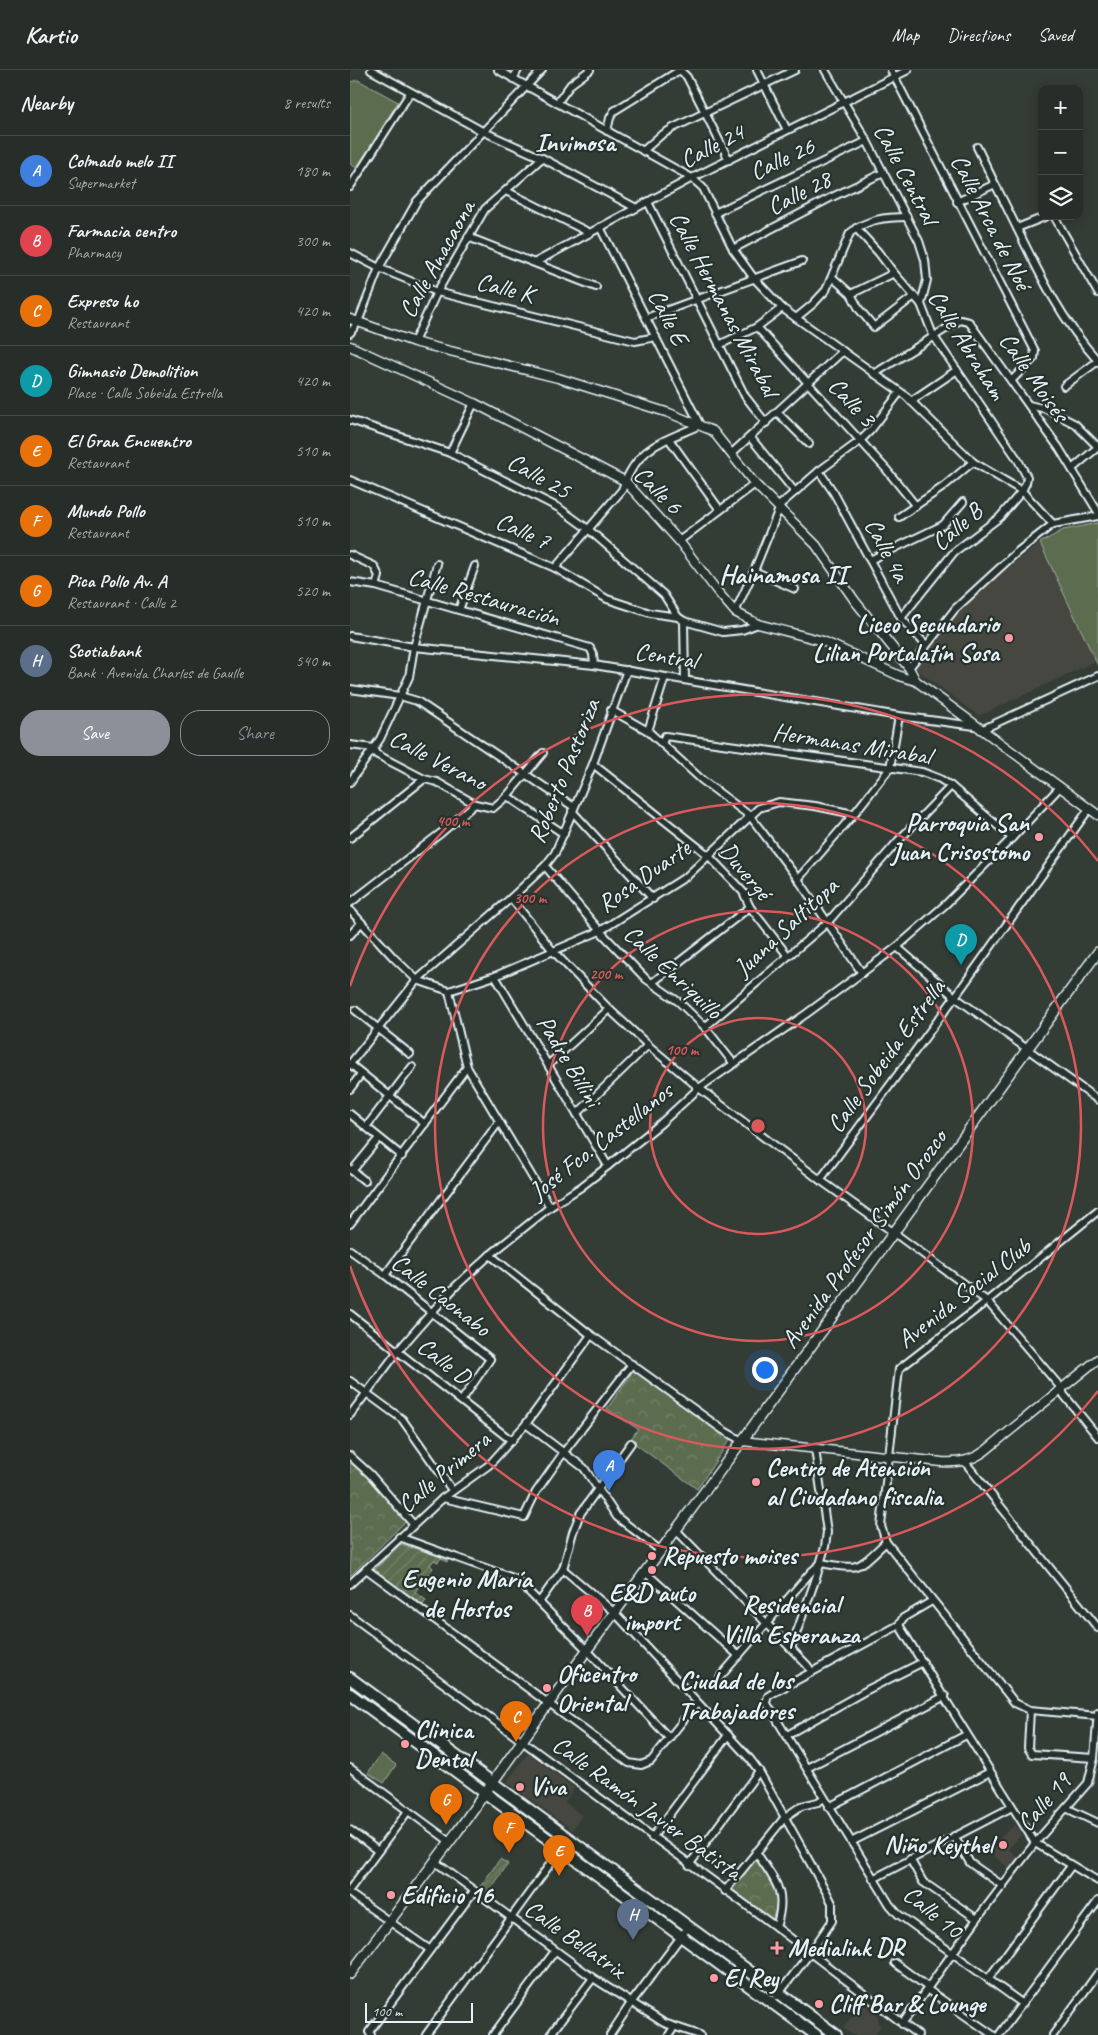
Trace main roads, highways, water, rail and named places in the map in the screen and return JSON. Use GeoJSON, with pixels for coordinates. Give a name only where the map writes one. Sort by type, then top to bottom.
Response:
{"type":"FeatureCollection","features":[{"type":"Feature","properties":{"kind":"main road","name":"Avenida Profesor Simón Orozco"},"geometry":{"type":"LineString","coordinates":[[350,1974],[1097,956]]}},
{"type":"Feature","properties":{"kind":"main road"},"geometry":{"type":"LineString","coordinates":[[350,1678],[836,2035]]}},
{"type":"Feature","properties":{"kind":"main road"},"geometry":{"type":"LineString","coordinates":[[350,1694],[816,2035]]}},
{"type":"Feature","properties":{"kind":"place","name":"Liceo Secundario Lilian Portalatín Sosa"},"geometry":{"type":"Point","coordinates":[1009,638]}},
{"type":"Feature","properties":{"kind":"place","name":"Parroquia San Juan Crisostomo"},"geometry":{"type":"Point","coordinates":[1039,837]}},
{"type":"Feature","properties":{"kind":"place","name":"Gimnasio Demolition"},"geometry":{"type":"Point","coordinates":[961,965]}},
{"type":"Feature","properties":{"kind":"place","name":"Centro de Atención al Ciudadano fiscalia"},"geometry":{"type":"Point","coordinates":[756,1482]}},
{"type":"Feature","properties":{"kind":"place","name":"Colmado melo II"},"geometry":{"type":"Point","coordinates":[609,1491]}},
{"type":"Feature","properties":{"kind":"place","name":"Repuesto moises"},"geometry":{"type":"Point","coordinates":[652,1556]}},
{"type":"Feature","properties":{"kind":"place","name":"E&D auto import"},"geometry":{"type":"Point","coordinates":[652,1570]}},
{"type":"Feature","properties":{"kind":"place","name":"Farmacia centro"},"geometry":{"type":"Point","coordinates":[587,1636]}},
{"type":"Feature","properties":{"kind":"place","name":"Oficentro Oriental"},"geometry":{"type":"Point","coordinates":[547,1688]}},
{"type":"Feature","properties":{"kind":"place","name":"Expreso ho"},"geometry":{"type":"Point","coordinates":[516,1742]}},
{"type":"Feature","properties":{"kind":"place","name":"Clinica Dental"},"geometry":{"type":"Point","coordinates":[405,1744]}},
{"type":"Feature","properties":{"kind":"place","name":"Viva"},"geometry":{"type":"Point","coordinates":[520,1787]}},
{"type":"Feature","properties":{"kind":"place","name":"Pica Pollo Av. A"},"geometry":{"type":"Point","coordinates":[446,1825]}},
{"type":"Feature","properties":{"kind":"place","name":"Niño Keythel"},"geometry":{"type":"Point","coordinates":[1003,1845]}},
{"type":"Feature","properties":{"kind":"place","name":"Mundo Pollo"},"geometry":{"type":"Point","coordinates":[509,1853]}},
{"type":"Feature","properties":{"kind":"place","name":"El Gran Encuentro"},"geometry":{"type":"Point","coordinates":[559,1876]}},
{"type":"Feature","properties":{"kind":"place","name":"Edificio 16"},"geometry":{"type":"Point","coordinates":[391,1895]}},
{"type":"Feature","properties":{"kind":"place","name":"Scotiabank"},"geometry":{"type":"Point","coordinates":[633,1940]}},
{"type":"Feature","properties":{"kind":"place","name":"Medialink DR"},"geometry":{"type":"Point","coordinates":[777,1948]}},
{"type":"Feature","properties":{"kind":"place","name":"El Rey"},"geometry":{"type":"Point","coordinates":[714,1978]}},
{"type":"Feature","properties":{"kind":"place","name":"Cliff Bar & Lounge"},"geometry":{"type":"Point","coordinates":[819,2004]}},
{"type":"Feature","properties":{"kind":"district","name":"Invimosa"},"geometry":{"type":"Point","coordinates":[575,142]}},
{"type":"Feature","properties":{"kind":"district","name":"Hainamosa II"},"geometry":{"type":"Point","coordinates":[783,574]}},
{"type":"Feature","properties":{"kind":"district","name":"Eugenio María de Hostos"},"geometry":{"type":"Point","coordinates":[467,1593]}},
{"type":"Feature","properties":{"kind":"district","name":"Residencial Villa Esperanza"},"geometry":{"type":"Point","coordinates":[791,1619]}},
{"type":"Feature","properties":{"kind":"district","name":"Ciudad de los Trabajadores"},"geometry":{"type":"Point","coordinates":[736,1695]}}]}
